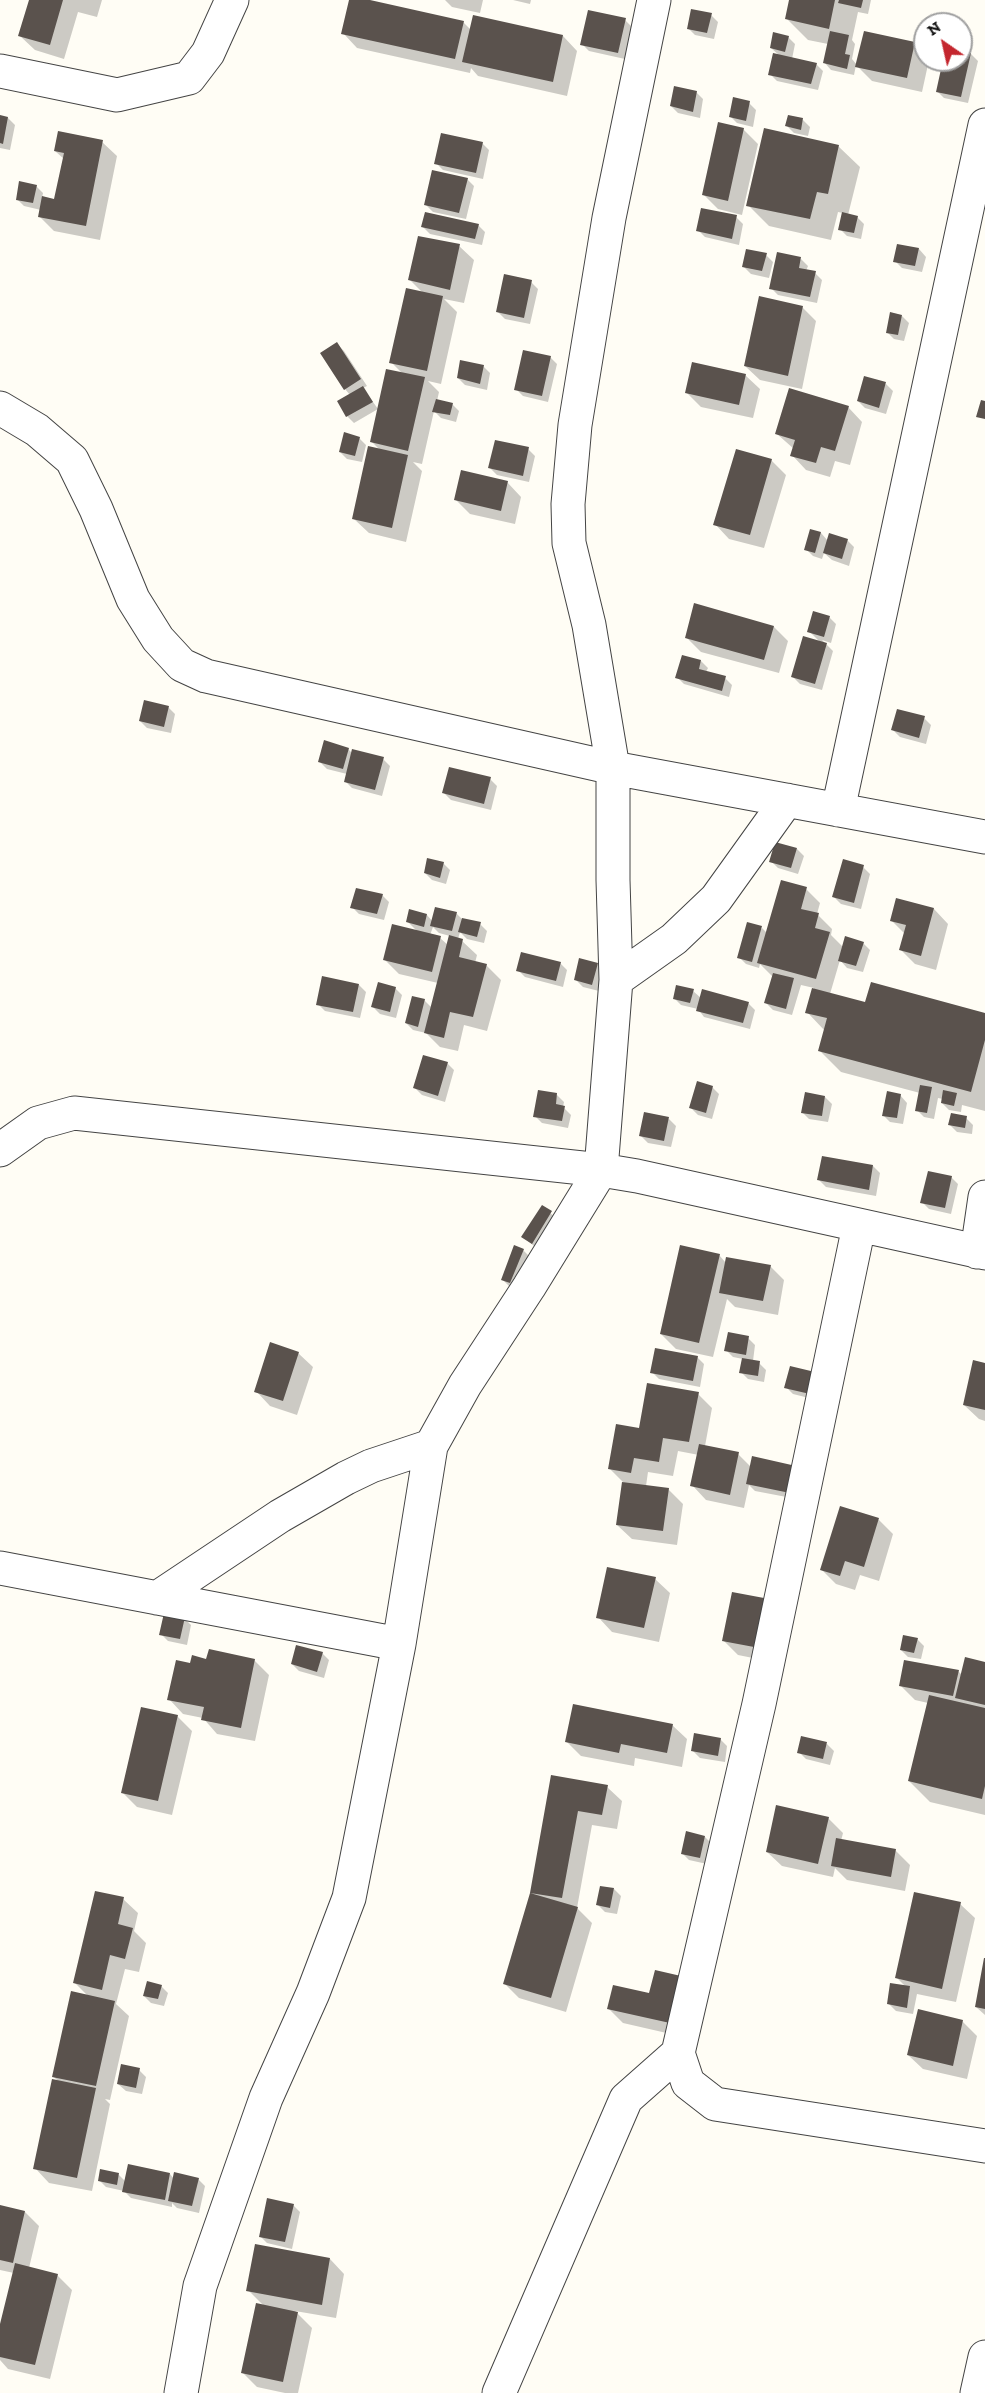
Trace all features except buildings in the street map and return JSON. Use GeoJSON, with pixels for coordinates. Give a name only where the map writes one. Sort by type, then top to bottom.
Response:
{"type":"FeatureCollection","features":[{"type":"Feature","properties":{"kind":"street"},"geometry":{"type":"LineString","coordinates":[[0,71],[117,96],[189,78],[208,53],[232,0]]}},
{"type":"Feature","properties":{"kind":"street"},"geometry":{"type":"LineString","coordinates":[[181,2393],[200,2286],[266,2098],[313,1993],[349,1898],[399,1644],[430,1446],[465,1385],[601,1170],[616,980],[613,768],[589,625],[569,543],[568,504],[575,425],[609,218],[654,0]]}},
{"type":"Feature","properties":{"kind":"street"},"geometry":{"type":"LineString","coordinates":[[838,810],[985,125]]}},
{"type":"Feature","properties":{"kind":"street"},"geometry":{"type":"LineString","coordinates":[[0,408],[37,430],[72,460],[96,508],[133,599],[158,639],[182,665],[206,676],[613,768],[985,837]]}},
{"type":"Feature","properties":{"kind":"street"},"geometry":{"type":"LineString","coordinates":[[616,980],[674,939],[716,899],[787,800]]}},
{"type":"Feature","properties":{"kind":"street"},"geometry":{"type":"LineString","coordinates":[[0,1150],[38,1123],[74,1113],[601,1170],[981,1252],[985,1197]]}},
{"type":"Feature","properties":{"kind":"street"},"geometry":{"type":"LineString","coordinates":[[859,1226],[759,1704],[678,2053],[688,2083],[715,2104],[985,2146]]}},
{"type":"Feature","properties":{"kind":"street"},"geometry":{"type":"LineString","coordinates":[[157,1598],[280,1516],[346,1478],[370,1466],[430,1446]]}},
{"type":"Feature","properties":{"kind":"street"},"geometry":{"type":"LineString","coordinates":[[0,1568],[399,1644]]}},
{"type":"Feature","properties":{"kind":"street"},"geometry":{"type":"LineString","coordinates":[[499,2393],[626,2099],[678,2053]]}},
{"type":"Feature","properties":{"kind":"street"},"geometry":{"type":"LineString","coordinates":[[977,2393],[985,2357]]}}]}
